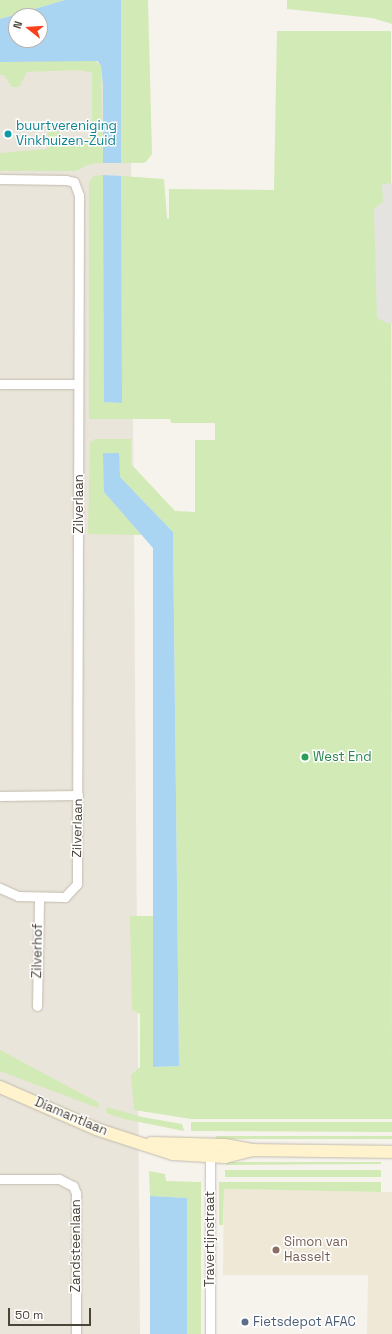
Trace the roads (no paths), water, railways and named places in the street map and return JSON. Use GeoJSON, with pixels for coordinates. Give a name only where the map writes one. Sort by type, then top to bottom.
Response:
{"type":"FeatureCollection","features":[{"type":"Feature","properties":{"kind":"street","name":"Zilverlaan"},"geometry":{"type":"LineString","coordinates":[[0,179],[66,180],[74,182],[78,188],[77,884],[65,897],[38,897]]}},
{"type":"Feature","properties":{"kind":"street"},"geometry":{"type":"LineString","coordinates":[[0,384],[78,384]]}},
{"type":"Feature","properties":{"kind":"street"},"geometry":{"type":"LineString","coordinates":[[0,796],[78,795]]}},
{"type":"Feature","properties":{"kind":"street"},"geometry":{"type":"LineString","coordinates":[[0,888],[18,896],[38,897]]}},
{"type":"Feature","properties":{"kind":"street","name":"Zilverhof"},"geometry":{"type":"LineString","coordinates":[[37,1006],[38,897]]}},
{"type":"Feature","properties":{"kind":"street","name":"Diamantlaan"},"geometry":{"type":"LineString","coordinates":[[0,1086],[96,1129],[144,1143],[173,1154],[210,1150],[225,1157],[254,1150],[390,1150]]}},
{"type":"Feature","properties":{"kind":"street","name":"Travertijnstraat"},"geometry":{"type":"LineString","coordinates":[[210,1150],[210,1334]]}},
{"type":"Feature","properties":{"kind":"street","name":"Zandsteenlaan"},"geometry":{"type":"LineString","coordinates":[[0,1179],[59,1179],[73,1186],[76,1193],[76,1334]]}},
{"type":"Feature","properties":{"kind":"water"},"geometry":{"type":"Polygon","coordinates":[[[65,0],[121,0],[121,163],[103,163],[103,85],[101,66],[98,61],[0,62],[0,19],[8,17],[8,48],[48,48],[48,8],[38,8],[65,0]]]}},
{"type":"Feature","properties":{"kind":"water"},"geometry":{"type":"Polygon","coordinates":[[[103,175],[121,176],[122,403],[104,402],[103,175]]]}},
{"type":"Feature","properties":{"kind":"water"},"geometry":{"type":"Polygon","coordinates":[[[103,453],[119,453],[120,477],[173,532],[179,1066],[153,1067],[153,548],[104,492],[103,453]]]}},
{"type":"Feature","properties":{"kind":"water"},"geometry":{"type":"Polygon","coordinates":[[[150,1196],[187,1198],[187,1334],[150,1334],[150,1196]]]}},
{"type":"Feature","properties":{"kind":"place","name":"buurtvereniging Vinkhuizen-Zuid"},"geometry":{"type":"Point","coordinates":[8,134]}},
{"type":"Feature","properties":{"kind":"place","name":"West End"},"geometry":{"type":"Point","coordinates":[305,757]}},
{"type":"Feature","properties":{"kind":"place","name":"Simon van Hasselt"},"geometry":{"type":"Point","coordinates":[276,1250]}},
{"type":"Feature","properties":{"kind":"place","name":"Fietsdepot AFAC"},"geometry":{"type":"Point","coordinates":[245,1322]}}]}
